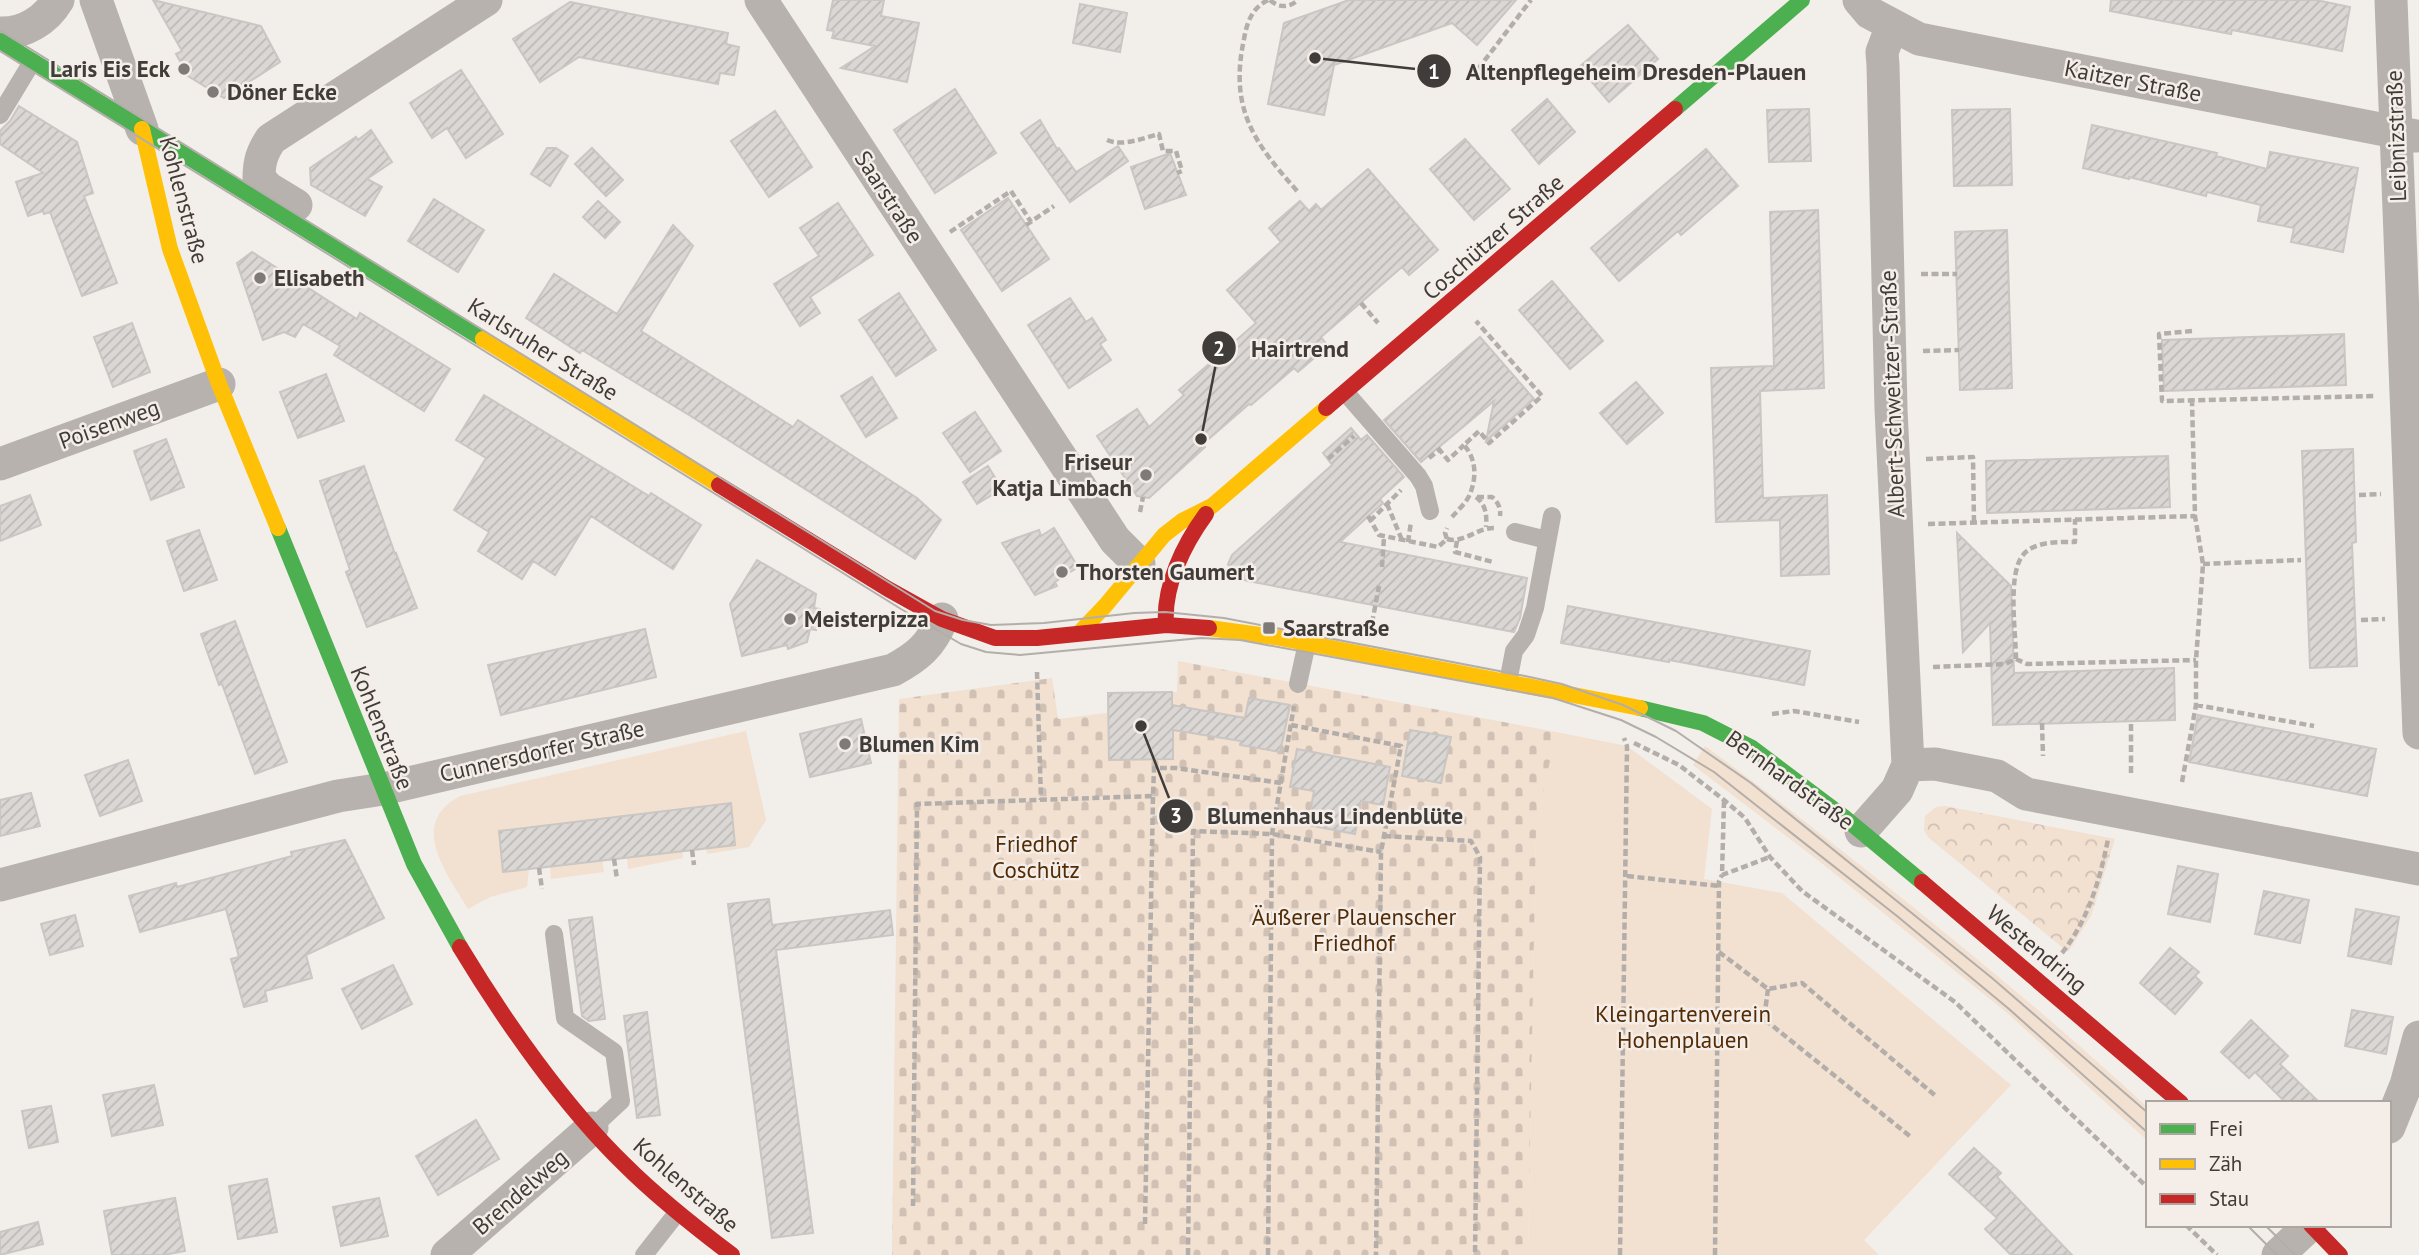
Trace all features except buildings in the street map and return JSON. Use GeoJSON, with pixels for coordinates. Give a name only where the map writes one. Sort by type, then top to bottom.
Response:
{"type":"FeatureCollection","features":[{"type":"Feature","properties":{"kind":"street"},"geometry":{"type":"LineString","coordinates":[[0,33],[27,29],[44,17],[58,0]]}},
{"type":"Feature","properties":{"kind":"street"},"geometry":{"type":"LineString","coordinates":[[96,0],[142,129]]}},
{"type":"Feature","properties":{"kind":"street"},"geometry":{"type":"LineString","coordinates":[[339,248],[312,215],[268,188],[259,178],[259,163],[263,151],[271,139],[287,127],[486,0]]}},
{"type":"Feature","properties":{"kind":"street","name":"Saarstraße"},"geometry":{"type":"LineString","coordinates":[[761,0],[1115,540],[1139,564]]}},
{"type":"Feature","properties":{"kind":"street","name":"Coschützer Straße"},"geometry":{"type":"LineString","coordinates":[[1080,632],[1097,617],[1139,564],[1179,523],[1212,506],[1802,0]]}},
{"type":"Feature","properties":{"kind":"street","name":"Kaitzer Straße"},"geometry":{"type":"LineString","coordinates":[[1859,0],[1870,13],[1919,38],[2407,134]]}},
{"type":"Feature","properties":{"kind":"street","name":"Leibnizstraße"},"geometry":{"type":"LineString","coordinates":[[2391,0],[2407,134],[2419,733]]}},
{"type":"Feature","properties":{"kind":"street","name":"Albert-Schweitzer-Straße"},"geometry":{"type":"LineString","coordinates":[[1892,26],[1882,52],[1891,409],[1908,765]]}},
{"type":"Feature","properties":{"kind":"street","name":"Karlsruher Straße"},"geometry":{"type":"LineString","coordinates":[[0,41],[942,620],[995,638],[1037,638],[1080,632]]}},
{"type":"Feature","properties":{"kind":"street","name":"Kohlenstraße"},"geometry":{"type":"LineString","coordinates":[[142,129],[170,249],[219,384],[414,864],[454,939],[492,1000],[592,1128],[631,1172],[677,1213],[732,1255]]}},
{"type":"Feature","properties":{"kind":"street","name":"Poisenweg"},"geometry":{"type":"LineString","coordinates":[[0,464],[219,384]]}},
{"type":"Feature","properties":{"kind":"street","name":"Coschützer Straße"},"geometry":{"type":"LineString","coordinates":[[1166,625],[1166,612],[1179,558],[1189,537],[1212,506]]}},
{"type":"Feature","properties":{"kind":"street","name":"Cunnersdorfer Straße"},"geometry":{"type":"LineString","coordinates":[[0,885],[338,796],[383,789],[893,670],[918,657],[937,632],[942,620]]}},
{"type":"Feature","properties":{"kind":"street","name":"Bernhardstraße"},"geometry":{"type":"LineString","coordinates":[[1080,632],[1195,625],[1307,643],[1664,712],[1708,723],[1738,738],[1766,757],[1861,831],[1897,790],[1908,765]]}},
{"type":"Feature","properties":{"kind":"street"},"geometry":{"type":"LineString","coordinates":[[1908,765],[1935,764],[1997,776],[2026,794],[2419,869]]}},
{"type":"Feature","properties":{"kind":"street","name":"Westendring"},"geometry":{"type":"LineString","coordinates":[[1861,831],[2039,979],[2179,1101]]}},
{"type":"Feature","properties":{"kind":"street"},"geometry":{"type":"LineString","coordinates":[[2391,1122],[2406,1085],[2419,1037]]}},
{"type":"Feature","properties":{"kind":"street","name":"Brendelweg"},"geometry":{"type":"LineString","coordinates":[[447,1255],[592,1128]]}},
{"type":"Feature","properties":{"kind":"street"},"geometry":{"type":"LineString","coordinates":[[2278,1255],[2309,1227]]}},
{"type":"Feature","properties":{"kind":"street"},"geometry":{"type":"LineString","coordinates":[[2313,1227],[2340,1255]]}},
{"type":"Feature","properties":{"kind":"lane"},"geometry":{"type":"LineString","coordinates":[[0,115],[32,62]]}},
{"type":"Feature","properties":{"kind":"lane"},"geometry":{"type":"LineString","coordinates":[[1346,393],[1418,476],[1424,486],[1430,511]]}},
{"type":"Feature","properties":{"kind":"lane"},"geometry":{"type":"LineString","coordinates":[[1508,682],[1514,651],[1526,635],[1535,608],[1552,516]]}},
{"type":"Feature","properties":{"kind":"lane"},"geometry":{"type":"LineString","coordinates":[[1507,530],[1547,540]]}},
{"type":"Feature","properties":{"kind":"lane"},"geometry":{"type":"LineString","coordinates":[[1298,684],[1307,643]]}},
{"type":"Feature","properties":{"kind":"lane"},"geometry":{"type":"LineString","coordinates":[[554,934],[565,1018],[614,1052],[621,1101],[592,1128]]}},
{"type":"Feature","properties":{"kind":"lane"},"geometry":{"type":"LineString","coordinates":[[644,1255],[677,1213]]}},
{"type":"Feature","properties":{"kind":"path"},"geometry":{"type":"LineString","coordinates":[[1298,0],[1286,6],[1269,0],[1257,5],[1247,23],[1238,79],[1241,105],[1251,128],[1264,150],[1299,193]]}},
{"type":"Feature","properties":{"kind":"path"},"geometry":{"type":"LineString","coordinates":[[1478,69],[1531,0]]}},
{"type":"Feature","properties":{"kind":"path"},"geometry":{"type":"LineString","coordinates":[[1107,140],[1115,144],[1125,143],[1159,134],[1163,152],[1176,151],[1182,171],[1177,173]]}},
{"type":"Feature","properties":{"kind":"path"},"geometry":{"type":"LineString","coordinates":[[940,238],[1011,191],[1029,224],[1054,206]]}},
{"type":"Feature","properties":{"kind":"path"},"geometry":{"type":"LineString","coordinates":[[1921,274],[1956,274]]}},
{"type":"Feature","properties":{"kind":"path"},"geometry":{"type":"LineString","coordinates":[[1361,303],[1381,326]]}},
{"type":"Feature","properties":{"kind":"path"},"geometry":{"type":"LineString","coordinates":[[1438,448],[1448,460],[1479,431],[1489,443],[1542,396],[1471,315]]}},
{"type":"Feature","properties":{"kind":"path"},"geometry":{"type":"LineString","coordinates":[[2192,331],[2160,334],[2162,401],[2372,396]]}},
{"type":"Feature","properties":{"kind":"path"},"geometry":{"type":"LineString","coordinates":[[1923,351],[1959,349]]}},
{"type":"Feature","properties":{"kind":"path"},"geometry":{"type":"LineString","coordinates":[[2182,782],[2196,705],[2196,660],[2203,564],[2194,516],[2192,401]]}},
{"type":"Feature","properties":{"kind":"path"},"geometry":{"type":"LineString","coordinates":[[1328,459],[1360,430]]}},
{"type":"Feature","properties":{"kind":"path"},"geometry":{"type":"LineString","coordinates":[[1447,539],[1445,533],[1450,520],[1470,496],[1475,466],[1472,455],[1464,445]]}},
{"type":"Feature","properties":{"kind":"path"},"geometry":{"type":"LineString","coordinates":[[1926,459],[1973,457],[1974,522]]}},
{"type":"Feature","properties":{"kind":"path"},"geometry":{"type":"LineString","coordinates":[[1406,485],[1369,519],[1374,530],[1384,537],[1438,547],[1447,539]]}},
{"type":"Feature","properties":{"kind":"path"},"geometry":{"type":"LineString","coordinates":[[2359,495],[2369,495]]}},
{"type":"Feature","properties":{"kind":"path"},"geometry":{"type":"LineString","coordinates":[[1447,539],[1457,541],[1486,527],[1507,530],[1501,510],[1492,496],[1470,496]]}},
{"type":"Feature","properties":{"kind":"path"},"geometry":{"type":"LineString","coordinates":[[1477,497],[1486,511],[1486,527]]}},
{"type":"Feature","properties":{"kind":"path"},"geometry":{"type":"LineString","coordinates":[[1387,504],[1405,541]]}},
{"type":"Feature","properties":{"kind":"path"},"geometry":{"type":"LineString","coordinates":[[1928,524],[2194,516]]}},
{"type":"Feature","properties":{"kind":"path"},"geometry":{"type":"LineString","coordinates":[[1405,541],[1412,519]]}},
{"type":"Feature","properties":{"kind":"path"},"geometry":{"type":"LineString","coordinates":[[2016,659],[2015,580],[2022,555],[2045,544],[2075,542],[2075,519]]}},
{"type":"Feature","properties":{"kind":"path"},"geometry":{"type":"LineString","coordinates":[[1382,567],[1384,537]]}},
{"type":"Feature","properties":{"kind":"path"},"geometry":{"type":"LineString","coordinates":[[1457,541],[1455,552],[1493,562]]}},
{"type":"Feature","properties":{"kind":"path"},"geometry":{"type":"LineString","coordinates":[[2203,564],[2301,560]]}},
{"type":"Feature","properties":{"kind":"path"},"geometry":{"type":"LineString","coordinates":[[1370,629],[1379,586]]}},
{"type":"Feature","properties":{"kind":"path"},"geometry":{"type":"LineString","coordinates":[[2361,620],[2371,619]]}},
{"type":"Feature","properties":{"kind":"path"},"geometry":{"type":"LineString","coordinates":[[2016,659],[2026,664],[2196,660]]}},
{"type":"Feature","properties":{"kind":"path"},"geometry":{"type":"LineString","coordinates":[[1932,667],[2005,664],[2016,659]]}},
{"type":"Feature","properties":{"kind":"path"},"geometry":{"type":"LineString","coordinates":[[1037,672],[1041,800]]}},
{"type":"Feature","properties":{"kind":"path"},"geometry":{"type":"LineString","coordinates":[[1268,1255],[1272,834],[1298,684]]}},
{"type":"Feature","properties":{"kind":"path"},"geometry":{"type":"LineString","coordinates":[[2196,705],[2314,726]]}},
{"type":"Feature","properties":{"kind":"path"},"geometry":{"type":"LineString","coordinates":[[1772,714],[1794,711],[1859,722]]}},
{"type":"Feature","properties":{"kind":"path"},"geometry":{"type":"LineString","coordinates":[[2131,772],[2132,721]]}},
{"type":"Feature","properties":{"kind":"path"},"geometry":{"type":"LineString","coordinates":[[2042,723],[2043,756]]}},
{"type":"Feature","properties":{"kind":"path"},"geometry":{"type":"LineString","coordinates":[[1291,726],[1401,746],[1381,852],[1376,1255]]}},
{"type":"Feature","properties":{"kind":"path"},"geometry":{"type":"LineString","coordinates":[[1612,736],[1624,738],[1679,765],[1724,800],[1745,818],[1770,857],[1802,891],[1955,1002],[2146,1186]]}},
{"type":"Feature","properties":{"kind":"path"},"geometry":{"type":"LineString","coordinates":[[1620,1255],[1627,876],[1627,746],[1624,738]]}},
{"type":"Feature","properties":{"kind":"path"},"geometry":{"type":"LineString","coordinates":[[1145,1224],[1154,768],[1176,768],[1281,783]]}},
{"type":"Feature","properties":{"kind":"path"},"geometry":{"type":"LineString","coordinates":[[913,1206],[917,804],[1153,796]]}},
{"type":"Feature","properties":{"kind":"path"},"geometry":{"type":"LineString","coordinates":[[1715,1255],[1719,886],[1722,875],[1724,800]]}},
{"type":"Feature","properties":{"kind":"path"},"geometry":{"type":"LineString","coordinates":[[1188,1255],[1193,831],[1272,834],[1381,852]]}},
{"type":"Feature","properties":{"kind":"path"},"geometry":{"type":"LineString","coordinates":[[1384,836],[1471,841],[1480,857],[1475,1255]]}},
{"type":"Feature","properties":{"kind":"path"},"geometry":{"type":"LineString","coordinates":[[2062,953],[2087,914],[2099,881],[2107,845]]}},
{"type":"Feature","properties":{"kind":"path"},"geometry":{"type":"LineString","coordinates":[[692,850],[694,865]]}},
{"type":"Feature","properties":{"kind":"path"},"geometry":{"type":"LineString","coordinates":[[1722,875],[1770,857]]}},
{"type":"Feature","properties":{"kind":"path"},"geometry":{"type":"LineString","coordinates":[[614,859],[617,879]]}},
{"type":"Feature","properties":{"kind":"path"},"geometry":{"type":"LineString","coordinates":[[540,868],[542,889]]}},
{"type":"Feature","properties":{"kind":"path"},"geometry":{"type":"LineString","coordinates":[[1627,876],[1719,886]]}},
{"type":"Feature","properties":{"kind":"path"},"geometry":{"type":"LineString","coordinates":[[1719,951],[1768,989],[1802,983],[1937,1097]]}},
{"type":"Feature","properties":{"kind":"path"},"geometry":{"type":"LineString","coordinates":[[1768,989],[1764,1019],[1911,1137]]}},
{"type":"Feature","properties":{"kind":"path"},"geometry":{"type":"LineString","coordinates":[[2188,1227],[2217,1255]]}},
{"type":"Feature","properties":{"kind":"green space"},"geometry":{"type":"Polygon","coordinates":[[[1178,661],[1556,732],[1536,828],[1528,1255],[892,1255],[899,699],[1052,678],[1058,719],[1107,713],[1107,693],[1177,692],[1178,661]]]}},
{"type":"Feature","properties":{"kind":"green space"},"geometry":{"type":"Polygon","coordinates":[[[746,731],[766,820],[749,847],[707,854],[706,848],[735,844],[730,803],[499,831],[503,872],[529,869],[527,887],[490,897],[468,909],[442,864],[436,849],[436,820],[445,807],[460,796],[746,731]]]}},
{"type":"Feature","properties":{"kind":"green space","name":"Kleingartenverein Hohenplauen"},"geometry":{"type":"Polygon","coordinates":[[[1556,732],[1627,746],[1712,809],[1704,879],[1782,893],[2011,1085],[1864,1240],[1879,1255],[1528,1255],[1536,828],[1556,732]]]}},
{"type":"Feature","properties":{"kind":"green space"},"geometry":{"type":"Polygon","coordinates":[[[1705,746],[2000,978],[2146,1106],[2146,1139],[2006,1012],[1819,861],[1693,765],[1705,746]]]}},
{"type":"Feature","properties":{"kind":"green space"},"geometry":{"type":"Polygon","coordinates":[[[1945,806],[2115,839],[2091,916],[2068,952],[1929,838],[1924,831],[1925,816],[1936,807],[1945,806]]]}},
{"type":"Feature","properties":{"kind":"green space"},"geometry":{"type":"Polygon","coordinates":[[[682,851],[683,858],[628,869],[627,858],[682,851]]]}},
{"type":"Feature","properties":{"kind":"green space"},"geometry":{"type":"Polygon","coordinates":[[[602,860],[604,872],[551,879],[550,867],[602,860]]]}},
{"type":"Feature","properties":{"kind":"tram line"},"geometry":{"type":"LineString","coordinates":[[0,30],[935,611],[991,625],[1165,612],[1224,618],[1562,684],[1623,705],[1676,731],[1751,783],[1992,978],[2146,1111]]}},
{"type":"Feature","properties":{"kind":"tram line"},"geometry":{"type":"LineString","coordinates":[[0,51],[961,644],[986,652],[1020,655],[1201,638],[1240,640],[1553,698],[1621,720],[1656,737],[1714,772],[1897,916],[2009,1009],[2146,1131]]}},
{"type":"Feature","properties":{"kind":"tram line"},"geometry":{"type":"LineString","coordinates":[[2249,1227],[2277,1255]]}},
{"type":"Feature","properties":{"kind":"tram line"},"geometry":{"type":"LineString","coordinates":[[2267,1227],[2295,1255]]}},
{"type":"Feature","properties":{"kind":"traffic: fast"},"geometry":{"type":"LineString","coordinates":[[1675,109],[1802,0]]}},
{"type":"Feature","properties":{"kind":"traffic: fast"},"geometry":{"type":"LineString","coordinates":[[0,41],[483,339]]}},
{"type":"Feature","properties":{"kind":"traffic: fast"},"geometry":{"type":"LineString","coordinates":[[278,528],[414,864],[460,947]]}},
{"type":"Feature","properties":{"kind":"traffic: fast"},"geometry":{"type":"LineString","coordinates":[[1640,708],[1703,723],[1752,748],[1845,818],[1922,882]]}},
{"type":"Feature","properties":{"kind":"traffic: slow"},"geometry":{"type":"LineString","coordinates":[[142,129],[170,249],[219,384],[278,528]]}},
{"type":"Feature","properties":{"kind":"traffic: slow"},"geometry":{"type":"LineString","coordinates":[[483,339],[719,485]]}},
{"type":"Feature","properties":{"kind":"traffic: slow"},"geometry":{"type":"LineString","coordinates":[[1080,632],[1164,535],[1182,521],[1212,506],[1326,408]]}},
{"type":"Feature","properties":{"kind":"traffic: slow"},"geometry":{"type":"LineString","coordinates":[[1209,628],[1275,637],[1640,708]]}},
{"type":"Feature","properties":{"kind":"traffic: jam"},"geometry":{"type":"LineString","coordinates":[[1326,408],[1675,109]]}},
{"type":"Feature","properties":{"kind":"traffic: jam"},"geometry":{"type":"LineString","coordinates":[[719,485],[942,619],[995,638],[1037,638],[1166,625],[1209,628]]}},
{"type":"Feature","properties":{"kind":"traffic: jam"},"geometry":{"type":"LineString","coordinates":[[1166,625],[1168,595],[1177,566],[1206,514]]}},
{"type":"Feature","properties":{"kind":"traffic: jam"},"geometry":{"type":"LineString","coordinates":[[1922,882],[2179,1101]]}},
{"type":"Feature","properties":{"kind":"traffic: jam"},"geometry":{"type":"LineString","coordinates":[[460,947],[515,1033],[602,1142],[650,1189],[732,1255]]}},
{"type":"Feature","properties":{"kind":"traffic: jam"},"geometry":{"type":"LineString","coordinates":[[2313,1227],[2340,1255]]}},
{"type":"Feature","properties":{"kind":"place","name":"Altenpflegeheim Dresden-Plauen"},"geometry":{"type":"Point","coordinates":[1315,58]}},
{"type":"Feature","properties":{"kind":"place","name":"Laris Eis Eck"},"geometry":{"type":"Point","coordinates":[184,69]}},
{"type":"Feature","properties":{"kind":"place","name":"Döner Ecke"},"geometry":{"type":"Point","coordinates":[213,92]}},
{"type":"Feature","properties":{"kind":"place","name":"Elisabeth"},"geometry":{"type":"Point","coordinates":[260,278]}},
{"type":"Feature","properties":{"kind":"place","name":"Hairtrend"},"geometry":{"type":"Point","coordinates":[1201,439]}},
{"type":"Feature","properties":{"kind":"place","name":"Friseur Katja Limbach"},"geometry":{"type":"Point","coordinates":[1146,475]}},
{"type":"Feature","properties":{"kind":"place","name":"Thorsten Gaumert"},"geometry":{"type":"Point","coordinates":[1062,572]}},
{"type":"Feature","properties":{"kind":"place","name":"Meisterpizza"},"geometry":{"type":"Point","coordinates":[790,619]}},
{"type":"Feature","properties":{"kind":"place","name":"Saarstraße"},"geometry":{"type":"Point","coordinates":[1269,628]}},
{"type":"Feature","properties":{"kind":"place","name":"Blumenhaus Lindenblüte"},"geometry":{"type":"Point","coordinates":[1141,726]}},
{"type":"Feature","properties":{"kind":"place","name":"Blumen Kim"},"geometry":{"type":"Point","coordinates":[845,744]}},
{"type":"Feature","properties":{"kind":"park label","name":"Friedhof Coschütz"},"geometry":{"type":"Point","coordinates":[1036,857]}},
{"type":"Feature","properties":{"kind":"park label","name":"Äußerer Plauenscher Friedhof"},"geometry":{"type":"Point","coordinates":[1354,930]}}]}
